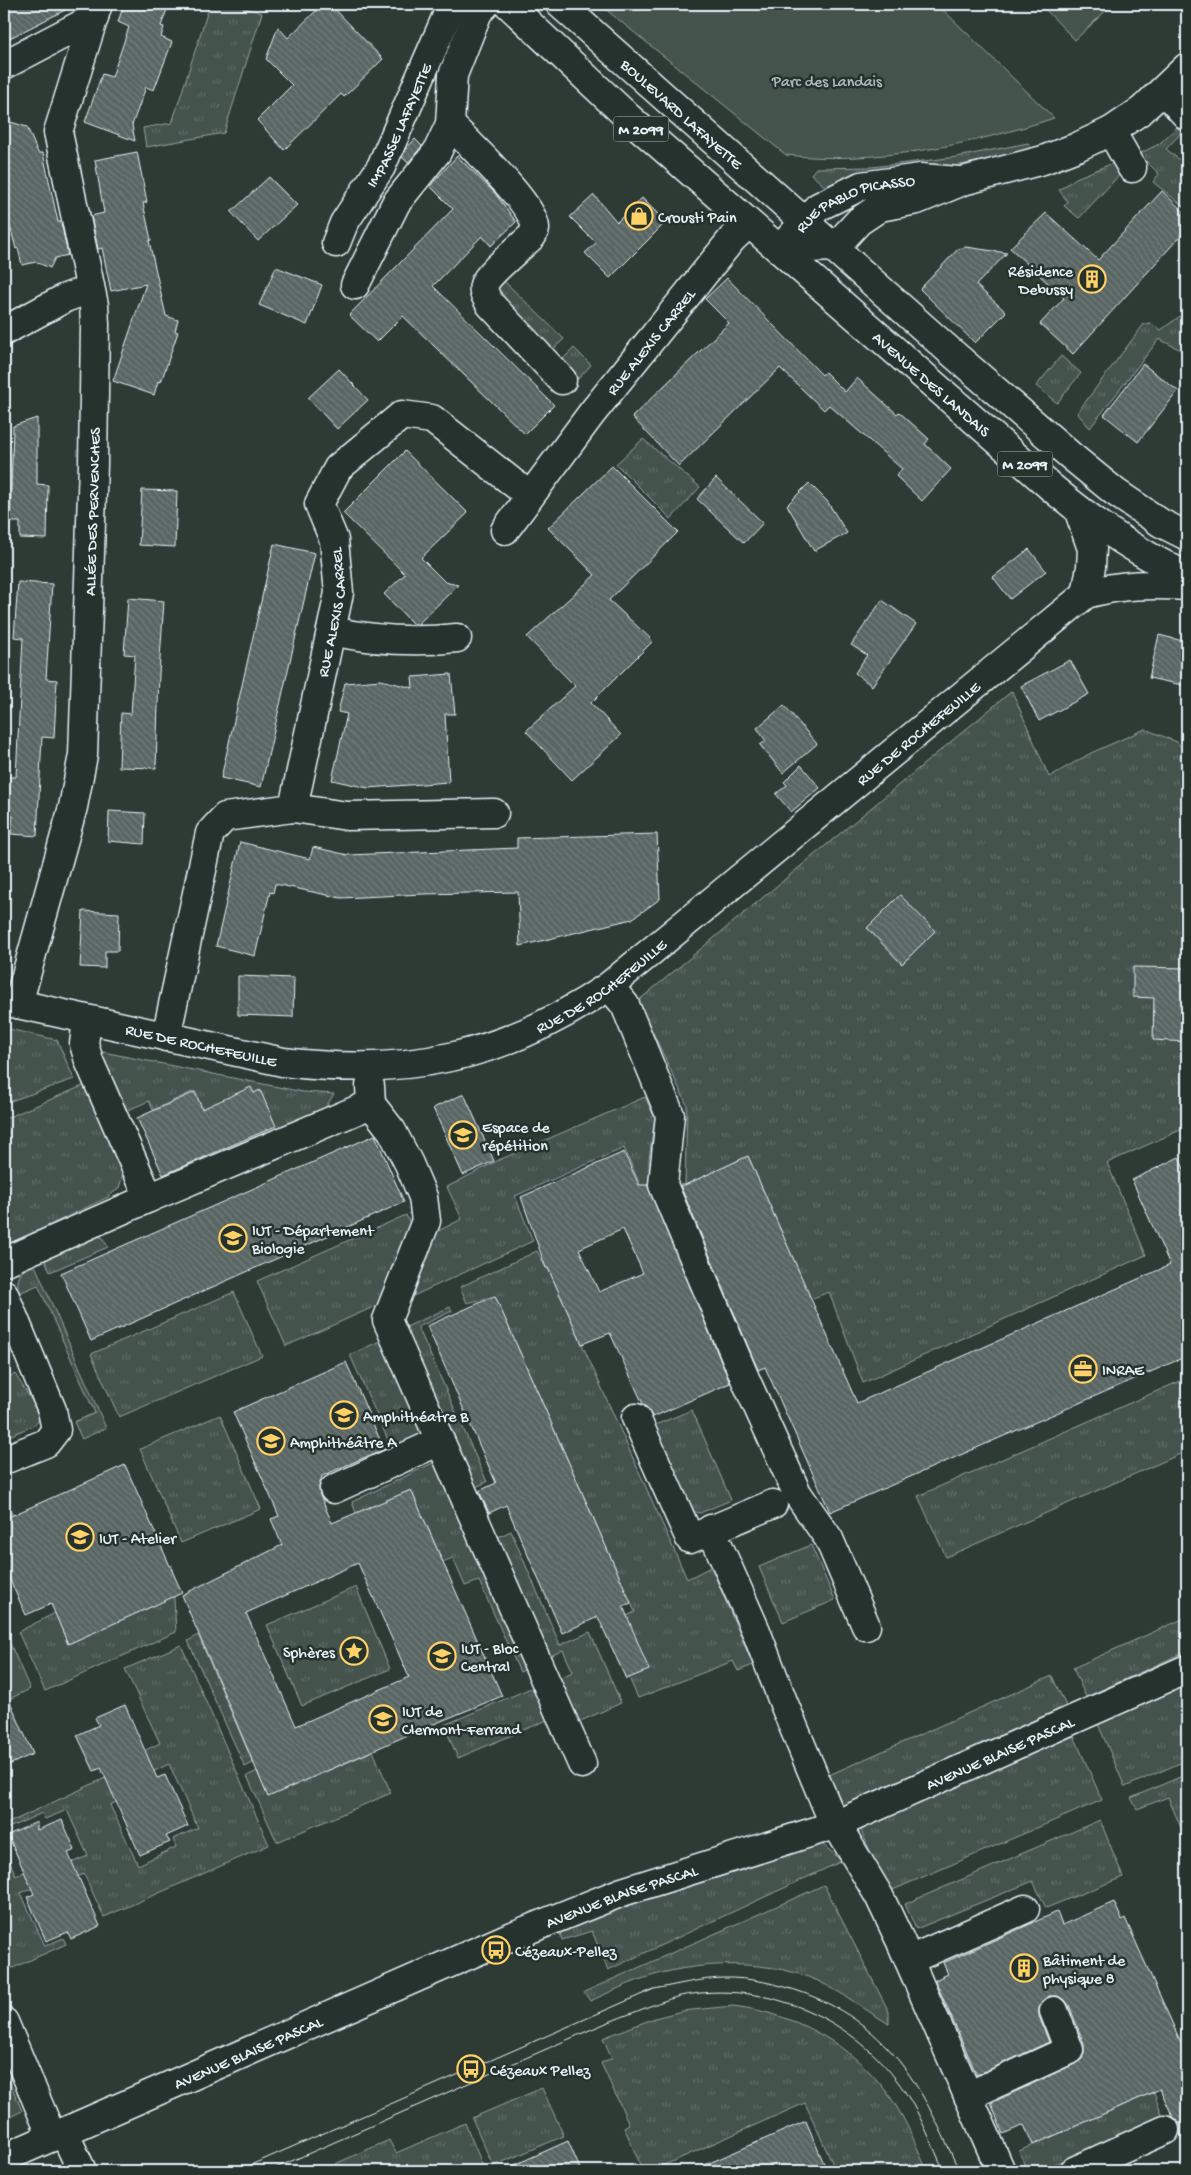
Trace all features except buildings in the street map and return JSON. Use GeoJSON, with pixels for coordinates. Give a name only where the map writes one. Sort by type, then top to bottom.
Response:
{"type":"FeatureCollection","features":[{"type":"Feature","properties":{"kind":"street","name":"IMPASSE LAFAYETTE"},"geometry":{"type":"LineString","coordinates":[[336,243],[344,223],[381,167],[452,4]]}},
{"type":"Feature","properties":{"kind":"street"},"geometry":{"type":"LineString","coordinates":[[355,285],[396,203],[437,152],[450,124],[453,76],[478,12],[486,4]]}},
{"type":"Feature","properties":{"kind":"street","name":"M 2099"},"geometry":{"type":"LineString","coordinates":[[508,4],[629,118],[748,224],[780,249]]}},
{"type":"Feature","properties":{"kind":"street","name":"BOULEVARD LAFAYETTE"},"geometry":{"type":"LineString","coordinates":[[560,4],[805,222]]}},
{"type":"Feature","properties":{"kind":"street"},"geometry":{"type":"LineString","coordinates":[[4,65],[96,11]]}},
{"type":"Feature","properties":{"kind":"street","name":"ALLÉE DES PERVENCHES"},"geometry":{"type":"LineString","coordinates":[[11,1003],[73,807],[83,755],[95,345],[94,305],[58,132],[96,11]]}},
{"type":"Feature","properties":{"kind":"street","name":"RUE PABLO PICASSO"},"geometry":{"type":"LineString","coordinates":[[780,249],[835,247],[859,221],[880,207],[917,200],[963,181],[1043,160],[1077,147],[1111,131],[1142,110],[1187,67]]}},
{"type":"Feature","properties":{"kind":"street"},"geometry":{"type":"LineString","coordinates":[[1164,91],[1187,116]]}},
{"type":"Feature","properties":{"kind":"street"},"geometry":{"type":"LineString","coordinates":[[450,124],[519,197],[533,219],[535,228],[532,236],[491,274],[484,284],[484,294],[490,304],[562,380]]}},
{"type":"Feature","properties":{"kind":"street"},"geometry":{"type":"LineString","coordinates":[[1111,131],[1132,168]]}},
{"type":"Feature","properties":{"kind":"street","name":"RUE PABLO PICASSO"},"geometry":{"type":"LineString","coordinates":[[780,249],[818,207],[861,186],[921,178],[963,181]]}},
{"type":"Feature","properties":{"kind":"street","name":"M 2099"},"geometry":{"type":"LineString","coordinates":[[805,222],[957,357],[1115,492],[1161,523],[1187,536]]}},
{"type":"Feature","properties":{"kind":"street","name":"RUE ALEXIS CARREL"},"geometry":{"type":"LineString","coordinates":[[293,808],[339,594],[334,540],[319,504],[338,468],[402,415],[432,419],[530,496],[592,413],[732,239],[748,224]]}},
{"type":"Feature","properties":{"kind":"street","name":"AVENUE DES LANDAIS"},"geometry":{"type":"LineString","coordinates":[[780,249],[1095,523],[1142,554],[1187,576]]}},
{"type":"Feature","properties":{"kind":"street"},"geometry":{"type":"LineString","coordinates":[[4,331],[66,298],[90,289]]}},
{"type":"Feature","properties":{"kind":"street"},"geometry":{"type":"LineString","coordinates":[[505,530],[530,496]]}},
{"type":"Feature","properties":{"kind":"street"},"geometry":{"type":"LineString","coordinates":[[1078,509],[1092,549],[1092,567],[1086,594]]}},
{"type":"Feature","properties":{"kind":"street","name":"RUE DE ROCHEFEUILLE"},"geometry":{"type":"LineString","coordinates":[[11,1003],[284,1062],[326,1067],[369,1068],[406,1066],[448,1059],[488,1047],[552,1020],[609,986],[1086,594],[1122,585],[1187,586]]}},
{"type":"Feature","properties":{"kind":"street"},"geometry":{"type":"LineString","coordinates":[[331,631],[365,638],[430,641],[457,638]]}},
{"type":"Feature","properties":{"kind":"street"},"geometry":{"type":"LineString","coordinates":[[166,1037],[210,833],[225,817],[293,808],[347,816],[494,814]]}},
{"type":"Feature","properties":{"kind":"street"},"geometry":{"type":"LineString","coordinates":[[609,986],[625,1005],[670,1115],[663,1185],[747,1383],[797,1494],[829,1539],[866,1626]]}},
{"type":"Feature","properties":{"kind":"street"},"geometry":{"type":"LineString","coordinates":[[87,1020],[84,1044],[89,1061],[149,1198]]}},
{"type":"Feature","properties":{"kind":"street"},"geometry":{"type":"LineString","coordinates":[[369,1068],[371,1104],[392,1131],[409,1164],[423,1197],[426,1221],[387,1320],[582,1764]]}},
{"type":"Feature","properties":{"kind":"street"},"geometry":{"type":"LineString","coordinates":[[4,1262],[371,1104]]}},
{"type":"Feature","properties":{"kind":"street"},"geometry":{"type":"LineString","coordinates":[[4,1294],[52,1410],[56,1430],[46,1443],[4,1460]]}},
{"type":"Feature","properties":{"kind":"street"},"geometry":{"type":"LineString","coordinates":[[636,1418],[690,1538],[773,1504]]}},
{"type":"Feature","properties":{"kind":"street"},"geometry":{"type":"LineString","coordinates":[[334,1489],[440,1441]]}},
{"type":"Feature","properties":{"kind":"street"},"geometry":{"type":"LineString","coordinates":[[712,1529],[756,1630],[784,1704],[835,1825],[879,1896],[1001,2171]]}},
{"type":"Feature","properties":{"kind":"street","name":"AVENUE BLAISE PASCAL"},"geometry":{"type":"LineString","coordinates":[[4,2158],[504,1939],[622,1892],[835,1825],[1187,1669]]}},
{"type":"Feature","properties":{"kind":"street"},"geometry":{"type":"LineString","coordinates":[[909,1960],[1025,1910]]}},
{"type":"Feature","properties":{"kind":"street"},"geometry":{"type":"LineString","coordinates":[[968,2096],[1069,2050],[1054,2011]]}},
{"type":"Feature","properties":{"kind":"street"},"geometry":{"type":"LineString","coordinates":[[4,2022],[58,2134],[82,2171]]}},
{"type":"Feature","properties":{"kind":"street"},"geometry":{"type":"LineString","coordinates":[[1074,2171],[1165,2130]]}},
{"type":"Feature","properties":{"kind":"green space"},"geometry":{"type":"Polygon","coordinates":[[[210,4],[232,4],[262,13],[224,133],[146,147],[143,128],[172,123],[210,4]]]}},
{"type":"Feature","properties":{"kind":"green space","name":"Parc des Landais"},"geometry":{"type":"Polygon","coordinates":[[[599,4],[937,4],[1054,118],[990,137],[887,155],[819,157],[786,155],[599,4]]]}},
{"type":"Feature","properties":{"kind":"green space"},"geometry":{"type":"Polygon","coordinates":[[[1040,4],[1113,4],[1075,40],[1040,4]]]}},
{"type":"Feature","properties":{"kind":"green space"},"geometry":{"type":"Polygon","coordinates":[[[1178,126],[1183,131],[1166,149],[1187,166],[1187,209],[1153,182],[1159,174],[1139,154],[1159,144],[1178,126]]]}},
{"type":"Feature","properties":{"kind":"green space"},"geometry":{"type":"Polygon","coordinates":[[[1028,143],[1033,151],[829,190],[811,174],[816,168],[872,167],[957,157],[1028,143]]]}},
{"type":"Feature","properties":{"kind":"green space"},"geometry":{"type":"Polygon","coordinates":[[[1116,162],[1125,169],[1079,218],[1064,206],[1068,202],[1059,190],[1076,178],[1116,162]]]}},
{"type":"Feature","properties":{"kind":"green space"},"geometry":{"type":"Polygon","coordinates":[[[503,280],[564,339],[550,352],[490,293],[503,280]]]}},
{"type":"Feature","properties":{"kind":"green space"},"geometry":{"type":"Polygon","coordinates":[[[1187,311],[1187,353],[1159,339],[1090,428],[1077,413],[1144,324],[1150,323],[1161,330],[1187,311]]]}},
{"type":"Feature","properties":{"kind":"green space"},"geometry":{"type":"Polygon","coordinates":[[[574,348],[591,365],[578,379],[560,362],[574,348]]]}},
{"type":"Feature","properties":{"kind":"green space"},"geometry":{"type":"Polygon","coordinates":[[[1061,356],[1081,373],[1057,403],[1036,386],[1061,356]]]}},
{"type":"Feature","properties":{"kind":"green space"},"geometry":{"type":"Polygon","coordinates":[[[643,439],[700,487],[671,519],[616,464],[643,439]]]}},
{"type":"Feature","properties":{"kind":"green space"},"geometry":{"type":"Polygon","coordinates":[[[1012,691],[1049,777],[1091,753],[1145,729],[1177,742],[1187,754],[1187,1127],[1107,1163],[1146,1255],[863,1383],[829,1292],[811,1299],[748,1156],[685,1185],[687,1105],[638,1001],[1012,691]]]}},
{"type":"Feature","properties":{"kind":"green space"},"geometry":{"type":"Polygon","coordinates":[[[4,1028],[57,1040],[74,1079],[11,1101],[4,1091],[4,1028]]]}},
{"type":"Feature","properties":{"kind":"green space"},"geometry":{"type":"Polygon","coordinates":[[[93,1050],[303,1092],[334,1094],[322,1113],[278,1133],[260,1091],[203,1109],[194,1091],[153,1110],[149,1101],[121,1113],[93,1050]]]}},
{"type":"Feature","properties":{"kind":"green space"},"geometry":{"type":"Polygon","coordinates":[[[85,1085],[123,1174],[119,1188],[108,1197],[4,1247],[4,1119],[85,1085]]]}},
{"type":"Feature","properties":{"kind":"green space"},"geometry":{"type":"Polygon","coordinates":[[[645,1097],[655,1118],[649,1159],[650,1200],[731,1382],[728,1384],[624,1148],[515,1196],[533,1241],[413,1296],[436,1232],[462,1219],[447,1187],[499,1160],[645,1097]]]}},
{"type":"Feature","properties":{"kind":"green space"},"geometry":{"type":"Polygon","coordinates":[[[406,1215],[410,1223],[378,1305],[286,1346],[257,1281],[406,1215]]]}},
{"type":"Feature","properties":{"kind":"green space"},"geometry":{"type":"Polygon","coordinates":[[[93,1236],[102,1237],[108,1247],[50,1272],[44,1257],[93,1236]]]}},
{"type":"Feature","properties":{"kind":"green space"},"geometry":{"type":"Polygon","coordinates":[[[537,1251],[546,1268],[548,1268],[687,1579],[711,1567],[753,1665],[738,1671],[733,1661],[638,1698],[606,1626],[635,1612],[495,1296],[467,1303],[460,1287],[537,1251]]]}},
{"type":"Feature","properties":{"kind":"green space"},"geometry":{"type":"Polygon","coordinates":[[[34,1263],[106,1428],[82,1439],[74,1422],[95,1413],[38,1285],[19,1293],[18,1283],[22,1271],[34,1263]]]}},
{"type":"Feature","properties":{"kind":"green space"},"geometry":{"type":"Polygon","coordinates":[[[234,1292],[262,1356],[119,1417],[91,1354],[234,1292]]]}},
{"type":"Feature","properties":{"kind":"green space"},"geometry":{"type":"Polygon","coordinates":[[[450,1307],[452,1311],[418,1327],[487,1482],[473,1488],[402,1329],[450,1307]]]}},
{"type":"Feature","properties":{"kind":"green space"},"geometry":{"type":"Polygon","coordinates":[[[382,1340],[426,1436],[393,1451],[350,1355],[382,1340]]]}},
{"type":"Feature","properties":{"kind":"green space"},"geometry":{"type":"Polygon","coordinates":[[[15,1374],[35,1406],[39,1420],[35,1425],[4,1438],[4,1379],[15,1374]]]}},
{"type":"Feature","properties":{"kind":"green space"},"geometry":{"type":"Polygon","coordinates":[[[1187,1378],[1187,1451],[946,1557],[918,1496],[1187,1378]]]}},
{"type":"Feature","properties":{"kind":"green space"},"geometry":{"type":"Polygon","coordinates":[[[692,1410],[731,1500],[700,1513],[691,1511],[655,1425],[692,1410]]]}},
{"type":"Feature","properties":{"kind":"green space"},"geometry":{"type":"Polygon","coordinates":[[[220,1415],[261,1509],[181,1543],[140,1449],[220,1415]]]}},
{"type":"Feature","properties":{"kind":"green space"},"geometry":{"type":"Polygon","coordinates":[[[439,1460],[531,1667],[520,1672],[479,1581],[465,1586],[453,1558],[443,1562],[411,1490],[356,1513],[352,1502],[439,1460]]]}},
{"type":"Feature","properties":{"kind":"green space"},"geometry":{"type":"Polygon","coordinates":[[[4,1497],[13,1515],[4,1519],[4,1497]]]}},
{"type":"Feature","properties":{"kind":"green space"},"geometry":{"type":"Polygon","coordinates":[[[511,1531],[560,1645],[590,1632],[621,1703],[574,1724],[554,1680],[573,1672],[563,1650],[546,1658],[494,1539],[511,1531]]]}},
{"type":"Feature","properties":{"kind":"green space"},"geometry":{"type":"Polygon","coordinates":[[[811,1545],[835,1600],[783,1622],[759,1567],[811,1545]]]}},
{"type":"Feature","properties":{"kind":"green space"},"geometry":{"type":"Polygon","coordinates":[[[172,1565],[176,1632],[45,1691],[18,1632],[55,1613],[68,1644],[155,1605],[142,1575],[172,1565]]]}},
{"type":"Feature","properties":{"kind":"green space"},"geometry":{"type":"Polygon","coordinates":[[[356,1587],[390,1669],[302,1706],[267,1625],[356,1587]]]}},
{"type":"Feature","properties":{"kind":"green space"},"geometry":{"type":"Polygon","coordinates":[[[1187,1617],[1187,1651],[1086,1697],[1073,1668],[1187,1617]]]}},
{"type":"Feature","properties":{"kind":"green space"},"geometry":{"type":"Polygon","coordinates":[[[4,1630],[30,1689],[9,1699],[4,1687],[4,1630]]]}},
{"type":"Feature","properties":{"kind":"green space"},"geometry":{"type":"Polygon","coordinates":[[[198,1635],[253,1763],[245,1767],[188,1641],[198,1635]]]}},
{"type":"Feature","properties":{"kind":"green space"},"geometry":{"type":"Polygon","coordinates":[[[181,1645],[269,1845],[104,1917],[84,1874],[72,1879],[66,1865],[88,1856],[67,1810],[45,1819],[42,1813],[4,1830],[4,1825],[114,1774],[125,1798],[110,1805],[138,1865],[176,1847],[173,1839],[198,1828],[169,1764],[150,1773],[140,1753],[160,1743],[125,1669],[181,1645]]]}},
{"type":"Feature","properties":{"kind":"green space"},"geometry":{"type":"Polygon","coordinates":[[[1052,1676],[1066,1706],[843,1805],[829,1775],[1052,1676]]]}},
{"type":"Feature","properties":{"kind":"green space"},"geometry":{"type":"Polygon","coordinates":[[[538,1685],[552,1718],[458,1758],[444,1725],[538,1685]]]}},
{"type":"Feature","properties":{"kind":"green space"},"geometry":{"type":"Polygon","coordinates":[[[1187,1685],[1187,1760],[1125,1787],[1098,1724],[1187,1685]]]}},
{"type":"Feature","properties":{"kind":"green space"},"geometry":{"type":"Polygon","coordinates":[[[1074,1736],[1102,1800],[888,1892],[860,1828],[1074,1736]]]}},
{"type":"Feature","properties":{"kind":"green space"},"geometry":{"type":"Polygon","coordinates":[[[373,1751],[391,1793],[277,1842],[247,1776],[257,1771],[268,1797],[373,1751]]]}},
{"type":"Feature","properties":{"kind":"green space"},"geometry":{"type":"Polygon","coordinates":[[[1187,1774],[1187,1842],[1168,1797],[1137,1809],[1131,1798],[1187,1774]]]}},
{"type":"Feature","properties":{"kind":"green space"},"geometry":{"type":"Polygon","coordinates":[[[1100,1820],[1123,1877],[1046,1908],[1033,1881],[916,1929],[905,1904],[1100,1820]]]}},
{"type":"Feature","properties":{"kind":"green space"},"geometry":{"type":"Polygon","coordinates":[[[822,1844],[842,1861],[608,1970],[592,1931],[562,1940],[559,1930],[583,1920],[822,1844]]]}},
{"type":"Feature","properties":{"kind":"green space"},"geometry":{"type":"Polygon","coordinates":[[[4,1848],[16,1876],[33,1868],[40,1885],[21,1893],[45,1946],[63,1938],[66,1944],[4,1972],[4,1848]]]}},
{"type":"Feature","properties":{"kind":"green space"},"geometry":{"type":"Polygon","coordinates":[[[824,1885],[889,2012],[889,2024],[828,1986],[784,1970],[760,1966],[709,1965],[684,1968],[639,1980],[590,2001],[584,1992],[824,1885]]]}},
{"type":"Feature","properties":{"kind":"green space"},"geometry":{"type":"Polygon","coordinates":[[[733,2006],[759,2010],[808,2028],[831,2040],[852,2056],[871,2073],[888,2094],[906,2123],[927,2171],[836,2171],[805,2103],[651,2171],[643,2171],[624,2127],[629,2124],[601,2063],[612,2058],[603,2038],[655,2018],[682,2011],[733,2006]]]}},
{"type":"Feature","properties":{"kind":"green space"},"geometry":{"type":"Polygon","coordinates":[[[4,2068],[22,2111],[4,2120],[4,2068]]]}},
{"type":"Feature","properties":{"kind":"green space"},"geometry":{"type":"Polygon","coordinates":[[[542,2088],[564,2136],[493,2166],[472,2118],[542,2088]]]}},
{"type":"Feature","properties":{"kind":"green space"},"geometry":{"type":"Polygon","coordinates":[[[1154,2092],[1163,2118],[1037,2171],[1027,2171],[1019,2151],[1154,2092]]]}},
{"type":"Feature","properties":{"kind":"green space"},"geometry":{"type":"Polygon","coordinates":[[[465,2123],[485,2171],[339,2171],[335,2164],[389,2140],[396,2153],[465,2123]]]}},
{"type":"Feature","properties":{"kind":"tram line"},"geometry":{"type":"LineString","coordinates":[[237,2171],[654,1989],[722,1978],[763,1982],[804,1993],[835,2007],[861,2024],[883,2043],[918,2088],[946,2141],[959,2171]]}},
{"type":"Feature","properties":{"kind":"tram line"},"geometry":{"type":"LineString","coordinates":[[269,2171],[606,2023],[680,1996],[713,1992],[745,1994],[777,2000],[807,2010],[836,2025],[862,2044],[885,2066],[905,2092],[922,2121],[944,2171]]}},
{"type":"Feature","properties":{"kind":"place","name":"Crousti Pain"},"geometry":{"type":"Point","coordinates":[639,216]}},
{"type":"Feature","properties":{"kind":"place","name":"Résidence Debussy"},"geometry":{"type":"Point","coordinates":[1092,279]}},
{"type":"Feature","properties":{"kind":"place","name":"Espace de répétition"},"geometry":{"type":"Point","coordinates":[463,1135]}},
{"type":"Feature","properties":{"kind":"place","name":"IUT - Département Biologie"},"geometry":{"type":"Point","coordinates":[233,1238]}},
{"type":"Feature","properties":{"kind":"place","name":"INRAE"},"geometry":{"type":"Point","coordinates":[1083,1369]}},
{"type":"Feature","properties":{"kind":"place","name":"Amphithéatre B"},"geometry":{"type":"Point","coordinates":[344,1415]}},
{"type":"Feature","properties":{"kind":"place","name":"Amphithéâtre A"},"geometry":{"type":"Point","coordinates":[271,1441]}},
{"type":"Feature","properties":{"kind":"place","name":"IUT - Atelier"},"geometry":{"type":"Point","coordinates":[80,1537]}},
{"type":"Feature","properties":{"kind":"place","name":"Sphères"},"geometry":{"type":"Point","coordinates":[354,1651]}},
{"type":"Feature","properties":{"kind":"place","name":"IUT - Bloc Central"},"geometry":{"type":"Point","coordinates":[442,1656]}},
{"type":"Feature","properties":{"kind":"place","name":"IUT de Clermont-Ferrand"},"geometry":{"type":"Point","coordinates":[383,1719]}},
{"type":"Feature","properties":{"kind":"place","name":"Cézeaux-Pellez"},"geometry":{"type":"Point","coordinates":[496,1950]}},
{"type":"Feature","properties":{"kind":"place","name":"Bâtiment de physique 8"},"geometry":{"type":"Point","coordinates":[1024,1968]}},
{"type":"Feature","properties":{"kind":"place","name":"Cézeaux Pellez"},"geometry":{"type":"Point","coordinates":[471,2069]}}]}
